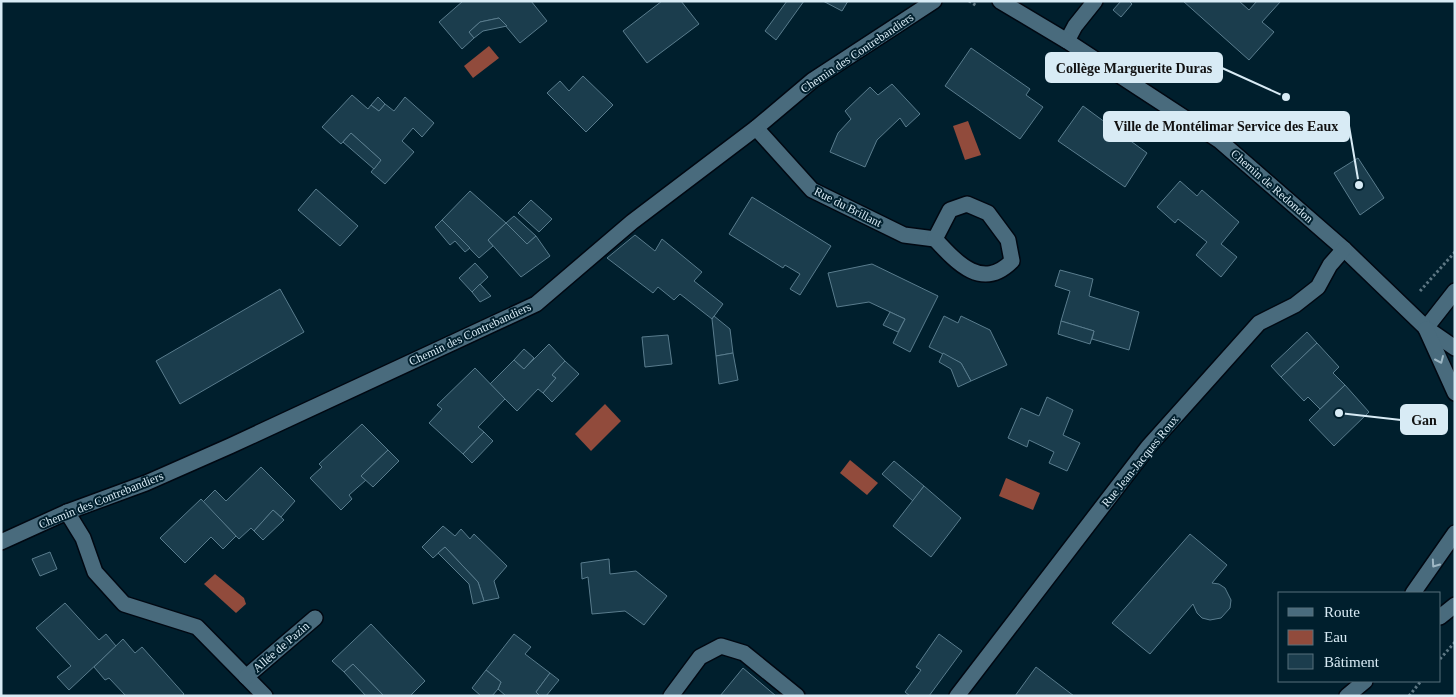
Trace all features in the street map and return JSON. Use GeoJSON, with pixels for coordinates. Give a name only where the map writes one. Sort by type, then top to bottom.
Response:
{"type":"FeatureCollection","features":[{"type":"Feature","properties":{"kind":"street","name":"Chemin des Contrebandiers"},"geometry":{"type":"LineString","coordinates":[[1,542],[67,512],[146,482],[230,446],[536,304],[632,222],[756,128],[813,80],[934,1]]}},
{"type":"Feature","properties":{"kind":"street","name":"Chemin de Redondon"},"geometry":{"type":"LineString","coordinates":[[1000,1],[1067,41],[1220,141],[1344,249],[1426,328],[1455,348]]}},
{"type":"Feature","properties":{"kind":"street"},"geometry":{"type":"LineString","coordinates":[[1067,41],[1075,26],[1095,1]]}},
{"type":"Feature","properties":{"kind":"street","name":"Rue du Brillant"},"geometry":{"type":"LineString","coordinates":[[756,128],[812,190],[904,235],[935,239]]}},
{"type":"Feature","properties":{"kind":"street"},"geometry":{"type":"LineString","coordinates":[[967,204],[988,213],[1008,240],[1012,260],[1002,270],[981,275],[958,263],[935,239],[950,210],[967,204]]}},
{"type":"Feature","properties":{"kind":"street","name":"Rue Jean-Jacques Roux"},"geometry":{"type":"LineString","coordinates":[[957,696],[1148,447],[1259,322],[1295,305],[1318,287],[1330,265],[1344,249]]}},
{"type":"Feature","properties":{"kind":"street"},"geometry":{"type":"LineString","coordinates":[[1426,328],[1455,290]]}},
{"type":"Feature","properties":{"kind":"street","name":"Chemin de Redondon"},"geometry":{"type":"LineString","coordinates":[[1426,328],[1455,392]]}},
{"type":"Feature","properties":{"kind":"street","name":"Allée de Pazin"},"geometry":{"type":"LineString","coordinates":[[67,512],[83,538],[95,572],[124,604],[197,626],[265,696]]}},
{"type":"Feature","properties":{"kind":"street"},"geometry":{"type":"LineString","coordinates":[[1414,592],[1455,533]]}},
{"type":"Feature","properties":{"kind":"street"},"geometry":{"type":"LineString","coordinates":[[1441,616],[1455,605]]}},
{"type":"Feature","properties":{"kind":"street","name":"Allée de Pazin"},"geometry":{"type":"LineString","coordinates":[[246,677],[315,618]]}},
{"type":"Feature","properties":{"kind":"street"},"geometry":{"type":"LineString","coordinates":[[671,696],[700,658],[721,646],[744,653],[797,696]]}},
{"type":"Feature","properties":{"kind":"street"},"geometry":{"type":"LineString","coordinates":[[1336,696],[1347,682]]}},
{"type":"Feature","properties":{"kind":"street"},"geometry":{"type":"LineString","coordinates":[[1347,696],[1364,682]]}},
{"type":"Feature","properties":{"kind":"path"},"geometry":{"type":"LineString","coordinates":[[969,1],[981,9]]}},
{"type":"Feature","properties":{"kind":"path"},"geometry":{"type":"LineString","coordinates":[[1406,308],[1455,252]]}},
{"type":"Feature","properties":{"kind":"path"},"geometry":{"type":"LineString","coordinates":[[1441,658],[1455,642]]}},
{"type":"Feature","properties":{"kind":"path"},"geometry":{"type":"LineString","coordinates":[[1409,696],[1421,682]]}},
{"type":"Feature","properties":{"kind":"water"},"geometry":{"type":"Polygon","coordinates":[[[489,46],[499,58],[473,78],[464,66],[489,46]]]}},
{"type":"Feature","properties":{"kind":"water"},"geometry":{"type":"Polygon","coordinates":[[[968,121],[981,155],[965,160],[953,126],[968,121]]]}},
{"type":"Feature","properties":{"kind":"water"},"geometry":{"type":"Polygon","coordinates":[[[605,404],[621,421],[591,451],[575,434],[605,404]]]}},
{"type":"Feature","properties":{"kind":"water"},"geometry":{"type":"Polygon","coordinates":[[[850,460],[878,483],[867,495],[840,473],[850,460]]]}},
{"type":"Feature","properties":{"kind":"water"},"geometry":{"type":"Polygon","coordinates":[[[1006,478],[1040,493],[1033,510],[999,496],[1006,478]]]}},
{"type":"Feature","properties":{"kind":"water"},"geometry":{"type":"Polygon","coordinates":[[[215,574],[244,598],[246,604],[236,613],[204,584],[215,574]]]}},
{"type":"Feature","properties":{"kind":"building"},"geometry":{"type":"Polygon","coordinates":[[[463,1],[531,1],[547,21],[520,43],[499,18],[480,22],[469,32],[474,38],[462,49],[439,22],[463,1]]]}},
{"type":"Feature","properties":{"kind":"building"},"geometry":{"type":"Polygon","coordinates":[[[662,1],[681,1],[699,24],[647,63],[623,31],[662,1]]]}},
{"type":"Feature","properties":{"kind":"building"},"geometry":{"type":"Polygon","coordinates":[[[787,1],[804,1],[776,40],[765,31],[787,1]]]}},
{"type":"Feature","properties":{"kind":"building"},"geometry":{"type":"Polygon","coordinates":[[[823,1],[848,1],[842,11],[823,1]]]}},
{"type":"Feature","properties":{"kind":"building"},"geometry":{"type":"Polygon","coordinates":[[[1121,1],[1129,1],[1132,4],[1121,17],[1113,10],[1121,1]]]}},
{"type":"Feature","properties":{"kind":"building"},"geometry":{"type":"Polygon","coordinates":[[[1183,1],[1239,1],[1249,10],[1257,1],[1281,1],[1262,22],[1274,32],[1249,60],[1183,1]]]}},
{"type":"Feature","properties":{"kind":"building"},"geometry":{"type":"Polygon","coordinates":[[[499,18],[507,26],[483,31],[474,38],[469,32],[480,22],[499,18]]]}},
{"type":"Feature","properties":{"kind":"building"},"geometry":{"type":"Polygon","coordinates":[[[971,48],[1030,89],[1026,95],[1043,107],[1020,139],[945,86],[971,48]]]}},
{"type":"Feature","properties":{"kind":"building"},"geometry":{"type":"Polygon","coordinates":[[[583,76],[613,105],[586,132],[547,93],[560,81],[569,91],[583,76]]]}},
{"type":"Feature","properties":{"kind":"building"},"geometry":{"type":"Polygon","coordinates":[[[892,84],[920,114],[906,127],[900,118],[877,140],[865,167],[830,152],[838,133],[851,119],[845,111],[870,87],[878,95],[892,84]]]}},
{"type":"Feature","properties":{"kind":"building"},"geometry":{"type":"Polygon","coordinates":[[[352,95],[368,109],[371,105],[379,111],[385,104],[394,111],[405,97],[434,123],[422,137],[413,128],[402,141],[414,152],[385,184],[371,172],[381,160],[351,133],[341,144],[322,127],[352,95]]]}},
{"type":"Feature","properties":{"kind":"building"},"geometry":{"type":"Polygon","coordinates":[[[378,97],[385,104],[379,111],[371,105],[378,97]]]}},
{"type":"Feature","properties":{"kind":"building"},"geometry":{"type":"Polygon","coordinates":[[[1083,106],[1147,153],[1125,187],[1058,141],[1083,106]]]}},
{"type":"Feature","properties":{"kind":"building"},"geometry":{"type":"Polygon","coordinates":[[[351,133],[381,160],[374,169],[343,142],[351,133]]]}},
{"type":"Feature","properties":{"kind":"building"},"geometry":{"type":"Polygon","coordinates":[[[1358,158],[1384,198],[1360,215],[1334,173],[1358,158]]]}},
{"type":"Feature","properties":{"kind":"building"},"geometry":{"type":"Polygon","coordinates":[[[1180,181],[1197,196],[1202,190],[1239,222],[1221,244],[1237,257],[1221,277],[1196,255],[1207,242],[1178,219],[1175,223],[1157,207],[1180,181]]]}},
{"type":"Feature","properties":{"kind":"building"},"geometry":{"type":"Polygon","coordinates":[[[316,189],[358,226],[340,246],[298,210],[316,189]]]}},
{"type":"Feature","properties":{"kind":"building"},"geometry":{"type":"Polygon","coordinates":[[[470,191],[506,223],[488,240],[493,246],[479,258],[442,220],[470,191]]]}},
{"type":"Feature","properties":{"kind":"building"},"geometry":{"type":"Polygon","coordinates":[[[752,197],[831,246],[800,295],[790,289],[800,274],[785,265],[783,268],[729,234],[752,197]]]}},
{"type":"Feature","properties":{"kind":"building"},"geometry":{"type":"Polygon","coordinates":[[[531,200],[552,219],[539,232],[518,213],[531,200]]]}},
{"type":"Feature","properties":{"kind":"building"},"geometry":{"type":"Polygon","coordinates":[[[514,216],[536,236],[527,244],[506,223],[514,216]]]}},
{"type":"Feature","properties":{"kind":"building"},"geometry":{"type":"Polygon","coordinates":[[[442,220],[470,248],[465,252],[455,241],[450,245],[435,227],[442,220]]]}},
{"type":"Feature","properties":{"kind":"building"},"geometry":{"type":"Polygon","coordinates":[[[506,223],[527,244],[536,236],[550,256],[521,277],[488,240],[506,223]]]}},
{"type":"Feature","properties":{"kind":"building"},"geometry":{"type":"Polygon","coordinates":[[[635,235],[655,251],[662,239],[702,272],[694,281],[723,304],[712,319],[680,294],[674,300],[658,287],[653,293],[607,258],[635,235]]]}},
{"type":"Feature","properties":{"kind":"building"},"geometry":{"type":"Polygon","coordinates":[[[475,263],[488,277],[472,292],[459,278],[475,263]]]}},
{"type":"Feature","properties":{"kind":"building"},"geometry":{"type":"Polygon","coordinates":[[[872,264],[938,296],[910,352],[893,343],[905,319],[869,302],[837,307],[828,273],[872,264]]]}},
{"type":"Feature","properties":{"kind":"building"},"geometry":{"type":"Polygon","coordinates":[[[1060,270],[1093,279],[1089,296],[1139,312],[1129,350],[1092,339],[1094,331],[1061,321],[1070,291],[1055,286],[1060,270]]]}},
{"type":"Feature","properties":{"kind":"building"},"geometry":{"type":"Polygon","coordinates":[[[480,284],[491,296],[480,302],[472,292],[480,284]]]}},
{"type":"Feature","properties":{"kind":"building"},"geometry":{"type":"Polygon","coordinates":[[[280,289],[304,332],[180,404],[156,361],[280,289]]]}},
{"type":"Feature","properties":{"kind":"building"},"geometry":{"type":"Polygon","coordinates":[[[890,312],[905,319],[898,332],[883,325],[890,312]]]}},
{"type":"Feature","properties":{"kind":"building"},"geometry":{"type":"Polygon","coordinates":[[[714,316],[730,329],[733,353],[716,356],[712,319],[714,316]]]}},
{"type":"Feature","properties":{"kind":"building"},"geometry":{"type":"Polygon","coordinates":[[[944,316],[958,323],[961,316],[990,330],[1007,365],[971,381],[961,363],[929,347],[944,316]]]}},
{"type":"Feature","properties":{"kind":"building"},"geometry":{"type":"Polygon","coordinates":[[[1061,321],[1094,331],[1090,344],[1058,334],[1061,321]]]}},
{"type":"Feature","properties":{"kind":"building"},"geometry":{"type":"Polygon","coordinates":[[[1307,332],[1317,343],[1281,377],[1271,366],[1307,332]]]}},
{"type":"Feature","properties":{"kind":"building"},"geometry":{"type":"Polygon","coordinates":[[[668,335],[672,364],[645,367],[642,337],[668,335]]]}},
{"type":"Feature","properties":{"kind":"building"},"geometry":{"type":"Polygon","coordinates":[[[1317,343],[1339,367],[1333,373],[1345,385],[1320,409],[1308,397],[1304,401],[1281,377],[1317,343]]]}},
{"type":"Feature","properties":{"kind":"building"},"geometry":{"type":"Polygon","coordinates":[[[549,344],[565,361],[552,375],[556,378],[543,393],[538,389],[517,411],[490,384],[514,360],[524,369],[549,344]]]}},
{"type":"Feature","properties":{"kind":"building"},"geometry":{"type":"Polygon","coordinates":[[[524,349],[534,358],[524,369],[514,360],[524,349]]]}},
{"type":"Feature","properties":{"kind":"building"},"geometry":{"type":"Polygon","coordinates":[[[733,353],[738,380],[719,384],[716,356],[733,353]]]}},
{"type":"Feature","properties":{"kind":"building"},"geometry":{"type":"Polygon","coordinates":[[[943,353],[961,363],[971,381],[958,387],[951,369],[939,362],[943,353]]]}},
{"type":"Feature","properties":{"kind":"building"},"geometry":{"type":"Polygon","coordinates":[[[565,361],[579,374],[552,402],[543,393],[556,378],[552,375],[565,361]]]}},
{"type":"Feature","properties":{"kind":"building"},"geometry":{"type":"Polygon","coordinates":[[[475,368],[505,399],[478,427],[484,432],[463,454],[429,423],[442,409],[437,405],[475,368]]]}},
{"type":"Feature","properties":{"kind":"building"},"geometry":{"type":"Polygon","coordinates":[[[1345,385],[1369,412],[1334,446],[1309,420],[1345,385]]]}},
{"type":"Feature","properties":{"kind":"building"},"geometry":{"type":"Polygon","coordinates":[[[1047,397],[1073,410],[1063,435],[1080,443],[1067,471],[1049,463],[1054,452],[1029,440],[1027,447],[1008,438],[1021,408],[1039,416],[1047,397]]]}},
{"type":"Feature","properties":{"kind":"building"},"geometry":{"type":"Polygon","coordinates":[[[362,424],[388,450],[361,476],[366,480],[349,495],[352,499],[341,510],[310,478],[322,467],[319,464],[362,424]]]}},
{"type":"Feature","properties":{"kind":"building"},"geometry":{"type":"Polygon","coordinates":[[[484,432],[493,441],[472,463],[463,454],[484,432]]]}},
{"type":"Feature","properties":{"kind":"building"},"geometry":{"type":"Polygon","coordinates":[[[388,450],[399,461],[373,487],[361,476],[388,450]]]}},
{"type":"Feature","properties":{"kind":"building"},"geometry":{"type":"Polygon","coordinates":[[[894,461],[924,486],[913,501],[882,474],[894,461]]]}},
{"type":"Feature","properties":{"kind":"building"},"geometry":{"type":"Polygon","coordinates":[[[261,467],[295,501],[281,517],[273,510],[254,531],[251,528],[239,539],[203,502],[215,490],[226,501],[261,467]]]}},
{"type":"Feature","properties":{"kind":"building"},"geometry":{"type":"Polygon","coordinates":[[[924,486],[961,518],[931,557],[893,526],[924,486]]]}},
{"type":"Feature","properties":{"kind":"building"},"geometry":{"type":"Polygon","coordinates":[[[201,499],[236,536],[223,549],[211,537],[185,563],[160,538],[201,499]]]}},
{"type":"Feature","properties":{"kind":"building"},"geometry":{"type":"Polygon","coordinates":[[[273,510],[284,520],[263,540],[254,531],[273,510]]]}},
{"type":"Feature","properties":{"kind":"building"},"geometry":{"type":"Polygon","coordinates":[[[443,526],[455,536],[461,529],[470,539],[474,534],[507,566],[494,581],[499,598],[484,601],[478,582],[445,547],[433,558],[422,547],[443,526]]]}},
{"type":"Feature","properties":{"kind":"building"},"geometry":{"type":"Polygon","coordinates":[[[1190,534],[1227,565],[1212,583],[1219,584],[1225,588],[1231,600],[1230,608],[1221,618],[1210,620],[1202,618],[1197,613],[1193,604],[1150,654],[1112,623],[1190,534]]]}},
{"type":"Feature","properties":{"kind":"building"},"geometry":{"type":"Polygon","coordinates":[[[445,547],[478,582],[484,601],[473,604],[469,584],[438,553],[445,547]]]}},
{"type":"Feature","properties":{"kind":"building"},"geometry":{"type":"Polygon","coordinates":[[[50,552],[57,569],[40,576],[32,559],[50,552]]]}},
{"type":"Feature","properties":{"kind":"building"},"geometry":{"type":"Polygon","coordinates":[[[609,559],[610,574],[636,571],[667,596],[644,625],[625,611],[592,614],[588,577],[582,579],[581,563],[609,559]]]}},
{"type":"Feature","properties":{"kind":"building"},"geometry":{"type":"Polygon","coordinates":[[[65,603],[99,640],[106,634],[116,646],[69,690],[57,677],[71,666],[36,628],[65,603]]]}},
{"type":"Feature","properties":{"kind":"building"},"geometry":{"type":"Polygon","coordinates":[[[371,624],[425,681],[410,696],[381,696],[383,695],[353,664],[344,672],[332,661],[371,624]]]}},
{"type":"Feature","properties":{"kind":"building"},"geometry":{"type":"Polygon","coordinates":[[[514,634],[531,647],[525,654],[550,673],[536,692],[540,696],[506,696],[498,689],[501,682],[486,670],[514,634]]]}},
{"type":"Feature","properties":{"kind":"building"},"geometry":{"type":"Polygon","coordinates":[[[939,634],[962,651],[929,696],[910,696],[905,692],[921,670],[916,667],[939,634]]]}},
{"type":"Feature","properties":{"kind":"building"},"geometry":{"type":"Polygon","coordinates":[[[123,639],[135,653],[142,647],[184,694],[182,696],[126,696],[109,678],[105,680],[94,667],[123,639]]]}},
{"type":"Feature","properties":{"kind":"building"},"geometry":{"type":"Polygon","coordinates":[[[353,664],[383,695],[366,696],[344,672],[353,664]]]}},
{"type":"Feature","properties":{"kind":"building"},"geometry":{"type":"Polygon","coordinates":[[[1036,667],[1074,696],[1015,696],[1036,667]]]}},
{"type":"Feature","properties":{"kind":"building"},"geometry":{"type":"Polygon","coordinates":[[[743,668],[776,696],[720,696],[743,668]]]}},
{"type":"Feature","properties":{"kind":"building"},"geometry":{"type":"Polygon","coordinates":[[[486,670],[501,682],[492,696],[481,696],[472,688],[486,670]]]}},
{"type":"Feature","properties":{"kind":"building"},"geometry":{"type":"Polygon","coordinates":[[[550,673],[559,680],[546,696],[540,696],[536,692],[550,673]]]}},
{"type":"Feature","properties":{"kind":"place","name":"Collège Marguerite Duras"},"geometry":{"type":"Point","coordinates":[1286,97]}},
{"type":"Feature","properties":{"kind":"place","name":"Ville de Montélimar Service des Eaux"},"geometry":{"type":"Point","coordinates":[1359,185]}},
{"type":"Feature","properties":{"kind":"place","name":"Gan"},"geometry":{"type":"Point","coordinates":[1339,413]}}]}
